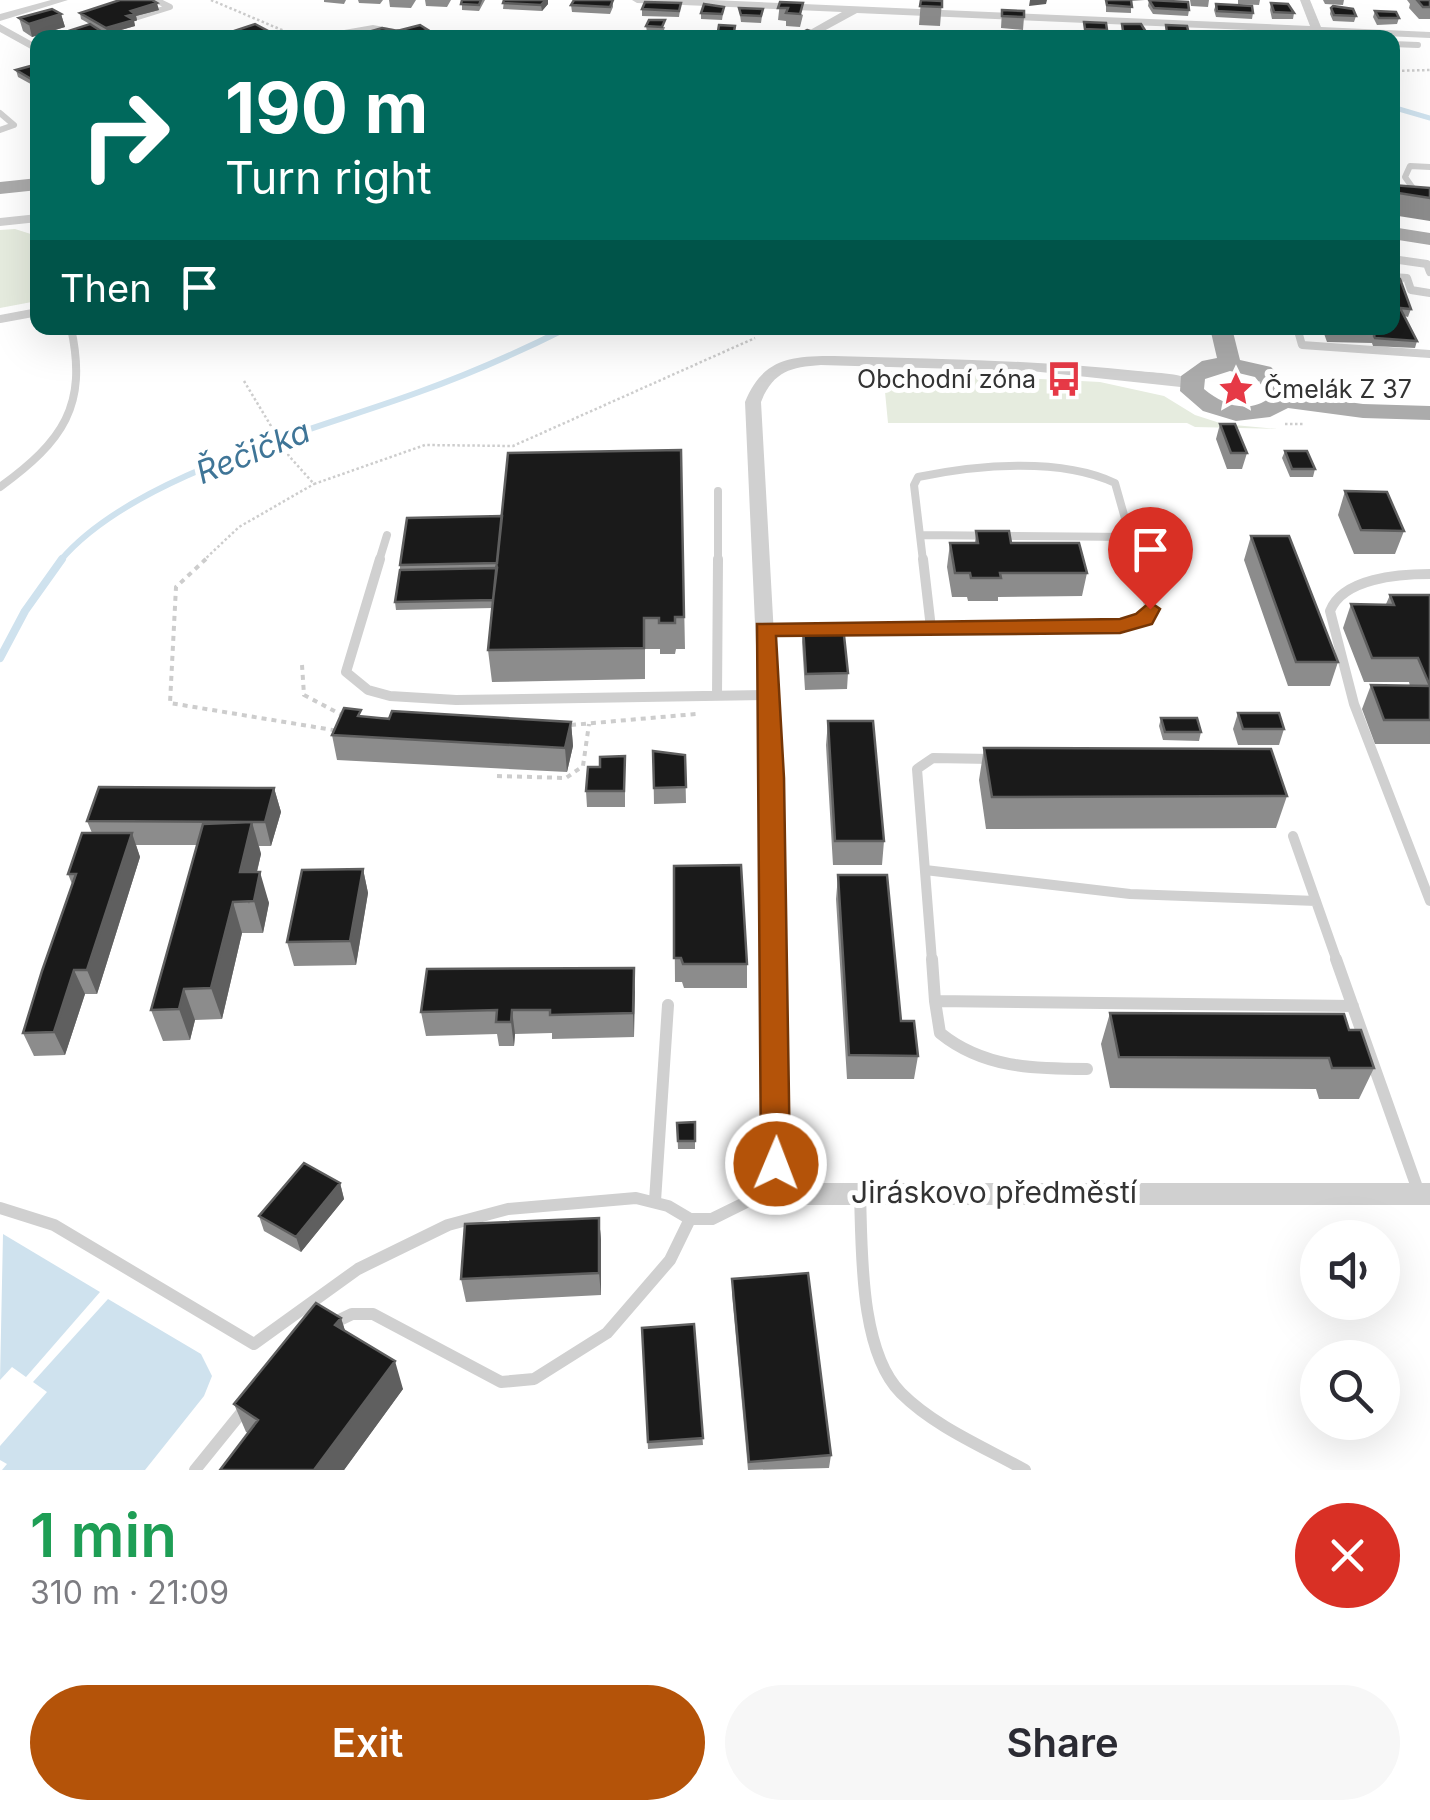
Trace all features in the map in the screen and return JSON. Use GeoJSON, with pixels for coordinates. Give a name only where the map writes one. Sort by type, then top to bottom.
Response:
{"type":"FeatureCollection","features":[{"type":"Feature","properties":{"kind":"main road"},"geometry":{"type":"LineString","coordinates":[[0,188],[30,185]]}},
{"type":"Feature","properties":{"kind":"main road"},"geometry":{"type":"LineString","coordinates":[[1400,234],[1430,239]]}},
{"type":"Feature","properties":{"kind":"main road"},"geometry":{"type":"LineString","coordinates":[[1223,335],[1230,364]]}},
{"type":"Feature","properties":{"kind":"main road"},"geometry":{"type":"LineString","coordinates":[[1283,400],[1284,392],[1274,378],[1230,364],[1200,370],[1190,383],[1199,399],[1224,411],[1254,414],[1283,400],[1363,411],[1430,413]]}},
{"type":"Feature","properties":{"kind":"street"},"geometry":{"type":"LineString","coordinates":[[0,18],[63,0]]}},
{"type":"Feature","properties":{"kind":"street"},"geometry":{"type":"LineString","coordinates":[[636,0],[1317,30],[1306,0]]}},
{"type":"Feature","properties":{"kind":"street"},"geometry":{"type":"LineString","coordinates":[[914,13],[940,0]]}},
{"type":"Feature","properties":{"kind":"street"},"geometry":{"type":"LineString","coordinates":[[816,30],[855,10]]}},
{"type":"Feature","properties":{"kind":"street"},"geometry":{"type":"LineString","coordinates":[[0,27],[30,45]]}},
{"type":"Feature","properties":{"kind":"street"},"geometry":{"type":"LineString","coordinates":[[357,30],[386,30]]}},
{"type":"Feature","properties":{"kind":"street"},"geometry":{"type":"LineString","coordinates":[[0,222],[30,219]]}},
{"type":"Feature","properties":{"kind":"street"},"geometry":{"type":"LineString","coordinates":[[782,1184],[776,1164],[778,1075],[768,695],[753,402],[761,382],[775,370],[808,362],[951,362],[1100,369],[1190,383]]}},
{"type":"Feature","properties":{"kind":"street","name":"Jiráskovo předměstí"},"geometry":{"type":"LineString","coordinates":[[782,1184],[800,1194],[1425,1194]]}},
{"type":"Feature","properties":{"kind":"lane"},"geometry":{"type":"LineString","coordinates":[[138,17],[170,7],[156,0]]}},
{"type":"Feature","properties":{"kind":"lane"},"geometry":{"type":"LineString","coordinates":[[1422,38],[1423,54]]}},
{"type":"Feature","properties":{"kind":"lane"},"geometry":{"type":"LineString","coordinates":[[0,114],[14,124],[0,130]]}},
{"type":"Feature","properties":{"kind":"lane"},"geometry":{"type":"LineString","coordinates":[[1421,203],[1419,191],[1405,177],[1410,166],[1430,167]]}},
{"type":"Feature","properties":{"kind":"lane"},"geometry":{"type":"LineString","coordinates":[[1400,260],[1426,264],[1430,272]]}},
{"type":"Feature","properties":{"kind":"lane"},"geometry":{"type":"LineString","coordinates":[[1400,278],[1406,278],[1411,290],[1430,293]]}},
{"type":"Feature","properties":{"kind":"lane"},"geometry":{"type":"LineString","coordinates":[[0,319],[30,313]]}},
{"type":"Feature","properties":{"kind":"lane"},"geometry":{"type":"LineString","coordinates":[[0,487],[26,469],[65,424],[80,378],[72,335]]}},
{"type":"Feature","properties":{"kind":"lane"},"geometry":{"type":"LineString","coordinates":[[1299,335],[1302,345],[1430,354]]}},
{"type":"Feature","properties":{"kind":"lane"},"geometry":{"type":"LineString","coordinates":[[765,629],[930,628],[1120,626],[1144,619],[1150,609],[1115,482],[1104,475],[958,470],[918,477],[914,485],[930,628]]}},
{"type":"Feature","properties":{"kind":"lane"},"geometry":{"type":"LineString","coordinates":[[717,696],[718,490]]}},
{"type":"Feature","properties":{"kind":"lane"},"geometry":{"type":"LineString","coordinates":[[387,535],[346,672],[368,690],[390,696],[456,700],[768,695]]}},
{"type":"Feature","properties":{"kind":"lane"},"geometry":{"type":"LineString","coordinates":[[920,536],[1130,536]]}},
{"type":"Feature","properties":{"kind":"lane"},"geometry":{"type":"LineString","coordinates":[[1430,574],[1386,575],[1368,581],[1334,601],[1330,612],[1354,704],[1430,900]]}},
{"type":"Feature","properties":{"kind":"lane"},"geometry":{"type":"LineString","coordinates":[[1011,760],[933,758],[916,769],[934,1001],[940,1033],[952,1042],[1021,1069],[1088,1069]]}},
{"type":"Feature","properties":{"kind":"lane"},"geometry":{"type":"LineString","coordinates":[[1293,836],[1352,1006],[1425,1194]]}},
{"type":"Feature","properties":{"kind":"lane"},"geometry":{"type":"LineString","coordinates":[[924,870],[1130,894],[1316,900]]}},
{"type":"Feature","properties":{"kind":"lane"},"geometry":{"type":"LineString","coordinates":[[934,1001],[1352,1006]]}},
{"type":"Feature","properties":{"kind":"lane"},"geometry":{"type":"LineString","coordinates":[[655,1201],[668,1005]]}},
{"type":"Feature","properties":{"kind":"lane"},"geometry":{"type":"LineString","coordinates":[[0,1208],[19,1207],[90,1246],[224,1331],[254,1344],[286,1326],[358,1269],[448,1225],[508,1209],[636,1198],[655,1201],[690,1219],[712,1219],[782,1184]]}},
{"type":"Feature","properties":{"kind":"lane"},"geometry":{"type":"LineString","coordinates":[[860,1193],[862,1251],[878,1349],[892,1384],[945,1424],[1025,1470]]}},
{"type":"Feature","properties":{"kind":"lane"},"geometry":{"type":"LineString","coordinates":[[313,1339],[352,1314],[373,1314],[501,1382],[534,1379],[607,1334],[650,1288],[690,1219]]}},
{"type":"Feature","properties":{"kind":"lane"},"geometry":{"type":"LineString","coordinates":[[194,1470],[260,1389]]}},
{"type":"Feature","properties":{"kind":"path"},"geometry":{"type":"LineString","coordinates":[[210,0],[283,30]]}},
{"type":"Feature","properties":{"kind":"path"},"geometry":{"type":"LineString","coordinates":[[1400,71],[1430,70]]}},
{"type":"Feature","properties":{"kind":"path"},"geometry":{"type":"LineString","coordinates":[[346,733],[170,702],[176,587],[239,526],[314,484],[425,445],[513,446],[755,338]]}},
{"type":"Feature","properties":{"kind":"path"},"geometry":{"type":"LineString","coordinates":[[244,382],[289,456],[314,484]]}},
{"type":"Feature","properties":{"kind":"path"},"geometry":{"type":"LineString","coordinates":[[497,776],[566,778],[583,766],[589,724]]}},
{"type":"Feature","properties":{"kind":"shaded area"},"geometry":{"type":"Polygon","coordinates":[[[0,230],[30,234],[30,302],[0,308],[0,230]]]}},
{"type":"Feature","properties":{"kind":"shaded area"},"geometry":{"type":"Polygon","coordinates":[[[883,371],[1100,382],[1164,396],[1195,415],[1223,424],[1278,429],[1195,427],[1187,423],[888,423],[883,371]]]}},
{"type":"Feature","properties":{"kind":"water"},"geometry":{"type":"Polygon","coordinates":[[[3,1234],[100,1292],[26,1377],[12,1367],[0,1380],[3,1234]]]}},
{"type":"Feature","properties":{"kind":"water"},"geometry":{"type":"Polygon","coordinates":[[[108,1299],[201,1354],[212,1376],[204,1396],[145,1470],[2,1470],[7,1464],[0,1460],[0,1446],[47,1392],[33,1382],[108,1299]]]}},
{"type":"Feature","properties":{"kind":"building"},"geometry":{"type":"Polygon","coordinates":[[[120,0],[157,3],[131,11],[135,14],[127,16],[134,20],[106,28],[80,13],[120,0]]]}},
{"type":"Feature","properties":{"kind":"building"},"geometry":{"type":"Polygon","coordinates":[[[462,0],[481,0],[479,5],[461,4],[462,0]]]}},
{"type":"Feature","properties":{"kind":"building"},"geometry":{"type":"Polygon","coordinates":[[[546,0],[541,5],[503,3],[546,0]]]}},
{"type":"Feature","properties":{"kind":"building"},"geometry":{"type":"Polygon","coordinates":[[[574,0],[613,0],[610,7],[571,5],[574,0]]]}},
{"type":"Feature","properties":{"kind":"building"},"geometry":{"type":"Polygon","coordinates":[[[921,0],[942,1],[942,7],[920,6],[921,0]]]}},
{"type":"Feature","properties":{"kind":"building"},"geometry":{"type":"Polygon","coordinates":[[[1106,0],[1131,0],[1132,7],[1107,5],[1106,0]]]}},
{"type":"Feature","properties":{"kind":"building"},"geometry":{"type":"Polygon","coordinates":[[[1149,0],[1188,2],[1189,10],[1154,8],[1149,0]]]}},
{"type":"Feature","properties":{"kind":"building"},"geometry":{"type":"Polygon","coordinates":[[[1417,0],[1430,0],[1430,7],[1423,7],[1417,0]]]}},
{"type":"Feature","properties":{"kind":"building"},"geometry":{"type":"Polygon","coordinates":[[[645,2],[681,3],[679,11],[642,9],[645,2]]]}},
{"type":"Feature","properties":{"kind":"building"},"geometry":{"type":"Polygon","coordinates":[[[780,2],[803,3],[800,14],[786,13],[788,8],[778,8],[780,2]]]}},
{"type":"Feature","properties":{"kind":"building"},"geometry":{"type":"Polygon","coordinates":[[[1271,3],[1288,4],[1294,13],[1274,12],[1271,3]]]}},
{"type":"Feature","properties":{"kind":"building"},"geometry":{"type":"Polygon","coordinates":[[[704,4],[724,7],[722,14],[701,13],[704,4]]]}},
{"type":"Feature","properties":{"kind":"building"},"geometry":{"type":"Polygon","coordinates":[[[1216,4],[1252,6],[1253,13],[1217,11],[1216,4]]]}},
{"type":"Feature","properties":{"kind":"building"},"geometry":{"type":"Polygon","coordinates":[[[1333,6],[1353,9],[1356,16],[1334,15],[1333,6]]]}},
{"type":"Feature","properties":{"kind":"building"},"geometry":{"type":"Polygon","coordinates":[[[739,8],[763,9],[761,16],[741,15],[739,8]]]}},
{"type":"Feature","properties":{"kind":"building"},"geometry":{"type":"Polygon","coordinates":[[[52,9],[61,14],[29,24],[19,18],[52,9]]]}},
{"type":"Feature","properties":{"kind":"building"},"geometry":{"type":"Polygon","coordinates":[[[1002,10],[1024,11],[1024,17],[1002,16],[1002,10]]]}},
{"type":"Feature","properties":{"kind":"building"},"geometry":{"type":"Polygon","coordinates":[[[1375,11],[1396,12],[1399,18],[1379,18],[1375,11]]]}},
{"type":"Feature","properties":{"kind":"building"},"geometry":{"type":"Polygon","coordinates":[[[649,20],[665,20],[662,27],[646,26],[649,20]]]}},
{"type":"Feature","properties":{"kind":"building"},"geometry":{"type":"Polygon","coordinates":[[[1084,22],[1106,23],[1107,30],[1085,29],[1084,22]]]}},
{"type":"Feature","properties":{"kind":"building"},"geometry":{"type":"Polygon","coordinates":[[[90,24],[99,30],[71,30],[90,24]]]}},
{"type":"Feature","properties":{"kind":"building"},"geometry":{"type":"Polygon","coordinates":[[[255,24],[266,30],[237,30],[255,24]]]}},
{"type":"Feature","properties":{"kind":"building"},"geometry":{"type":"Polygon","coordinates":[[[1122,24],[1141,24],[1145,30],[1123,30],[1122,24]]]}},
{"type":"Feature","properties":{"kind":"building"},"geometry":{"type":"Polygon","coordinates":[[[420,25],[428,30],[401,30],[420,25]]]}},
{"type":"Feature","properties":{"kind":"building"},"geometry":{"type":"Polygon","coordinates":[[[719,25],[735,26],[734,30],[718,30],[719,25]]]}},
{"type":"Feature","properties":{"kind":"building"},"geometry":{"type":"Polygon","coordinates":[[[1166,25],[1187,26],[1188,30],[1167,30],[1166,25]]]}},
{"type":"Feature","properties":{"kind":"building"},"geometry":{"type":"Polygon","coordinates":[[[30,66],[30,78],[16,70],[30,66]]]}},
{"type":"Feature","properties":{"kind":"building"},"geometry":{"type":"Polygon","coordinates":[[[1400,186],[1430,188],[1430,198],[1400,193],[1400,186]]]}},
{"type":"Feature","properties":{"kind":"building"},"geometry":{"type":"Polygon","coordinates":[[[1400,279],[1411,309],[1400,308],[1400,279]]]}},
{"type":"Feature","properties":{"kind":"building"},"geometry":{"type":"Polygon","coordinates":[[[1400,308],[1417,341],[1375,338],[1400,335],[1400,308]]]}},
{"type":"Feature","properties":{"kind":"building"},"geometry":{"type":"Polygon","coordinates":[[[1220,424],[1235,424],[1247,453],[1231,453],[1220,424]]]}},
{"type":"Feature","properties":{"kind":"building"},"geometry":{"type":"Polygon","coordinates":[[[681,450],[684,617],[675,617],[675,623],[644,618],[644,648],[488,650],[508,453],[681,450]]]}},
{"type":"Feature","properties":{"kind":"building"},"geometry":{"type":"Polygon","coordinates":[[[1285,451],[1307,451],[1315,469],[1292,469],[1285,451]]]}},
{"type":"Feature","properties":{"kind":"building"},"geometry":{"type":"Polygon","coordinates":[[[1345,491],[1387,492],[1404,531],[1361,530],[1345,491]]]}},
{"type":"Feature","properties":{"kind":"building"},"geometry":{"type":"Polygon","coordinates":[[[502,516],[497,563],[400,565],[407,518],[502,516]]]}},
{"type":"Feature","properties":{"kind":"building"},"geometry":{"type":"Polygon","coordinates":[[[976,531],[1009,531],[1011,543],[1079,543],[1087,573],[1000,573],[1001,578],[971,578],[970,573],[955,573],[950,543],[978,543],[976,531]]]}},
{"type":"Feature","properties":{"kind":"building"},"geometry":{"type":"Polygon","coordinates":[[[1251,536],[1289,536],[1338,662],[1296,662],[1251,536]]]}},
{"type":"Feature","properties":{"kind":"building"},"geometry":{"type":"Polygon","coordinates":[[[497,568],[493,600],[395,602],[400,570],[497,568]]]}},
{"type":"Feature","properties":{"kind":"building"},"geometry":{"type":"Polygon","coordinates":[[[1390,595],[1430,595],[1430,686],[1418,658],[1372,658],[1351,604],[1394,605],[1390,595]]]}},
{"type":"Feature","properties":{"kind":"building"},"geometry":{"type":"Polygon","coordinates":[[[803,626],[843,626],[848,673],[806,674],[803,626]]]}},
{"type":"Feature","properties":{"kind":"building"},"geometry":{"type":"Polygon","coordinates":[[[1371,685],[1430,686],[1430,720],[1384,720],[1371,685]]]}},
{"type":"Feature","properties":{"kind":"building"},"geometry":{"type":"Polygon","coordinates":[[[344,708],[361,710],[358,716],[389,719],[392,711],[571,722],[565,748],[332,735],[344,708]]]}},
{"type":"Feature","properties":{"kind":"building"},"geometry":{"type":"Polygon","coordinates":[[[1238,713],[1279,713],[1284,729],[1243,729],[1238,713]]]}},
{"type":"Feature","properties":{"kind":"building"},"geometry":{"type":"Polygon","coordinates":[[[1161,718],[1197,718],[1201,732],[1165,732],[1161,718]]]}},
{"type":"Feature","properties":{"kind":"building"},"geometry":{"type":"Polygon","coordinates":[[[828,721],[873,721],[884,841],[835,841],[828,721]]]}},
{"type":"Feature","properties":{"kind":"building"},"geometry":{"type":"Polygon","coordinates":[[[984,748],[1271,749],[1287,796],[992,797],[984,748]]]}},
{"type":"Feature","properties":{"kind":"building"},"geometry":{"type":"Polygon","coordinates":[[[653,751],[685,755],[686,787],[654,788],[653,751]]]}},
{"type":"Feature","properties":{"kind":"building"},"geometry":{"type":"Polygon","coordinates":[[[625,756],[624,791],[586,791],[588,767],[600,767],[600,757],[625,756]]]}},
{"type":"Feature","properties":{"kind":"building"},"geometry":{"type":"Polygon","coordinates":[[[99,787],[274,788],[265,822],[87,821],[99,787]]]}},
{"type":"Feature","properties":{"kind":"building"},"geometry":{"type":"Polygon","coordinates":[[[252,822],[240,872],[260,872],[254,901],[233,902],[211,988],[184,989],[179,1009],[151,1010],[203,824],[252,822]]]}},
{"type":"Feature","properties":{"kind":"building"},"geometry":{"type":"Polygon","coordinates":[[[82,833],[132,833],[87,970],[74,970],[54,1032],[23,1033],[76,874],[68,874],[82,833]]]}},
{"type":"Feature","properties":{"kind":"building"},"geometry":{"type":"Polygon","coordinates":[[[741,865],[747,964],[683,964],[681,958],[674,958],[674,866],[741,865]]]}},
{"type":"Feature","properties":{"kind":"building"},"geometry":{"type":"Polygon","coordinates":[[[363,869],[350,941],[287,942],[302,870],[363,869]]]}},
{"type":"Feature","properties":{"kind":"building"},"geometry":{"type":"Polygon","coordinates":[[[838,875],[887,875],[901,1021],[914,1021],[918,1056],[849,1055],[838,875]]]}},
{"type":"Feature","properties":{"kind":"building"},"geometry":{"type":"Polygon","coordinates":[[[634,968],[633,1013],[550,1015],[550,1010],[512,1010],[511,1022],[496,1022],[497,1010],[421,1012],[427,969],[634,968]]]}},
{"type":"Feature","properties":{"kind":"building"},"geometry":{"type":"Polygon","coordinates":[[[1110,1013],[1344,1014],[1349,1030],[1361,1030],[1374,1068],[1332,1068],[1329,1058],[1119,1057],[1110,1013]]]}},
{"type":"Feature","properties":{"kind":"building"},"geometry":{"type":"Polygon","coordinates":[[[695,1122],[695,1141],[678,1141],[677,1123],[695,1122]]]}},
{"type":"Feature","properties":{"kind":"building"},"geometry":{"type":"Polygon","coordinates":[[[304,1163],[340,1183],[296,1237],[259,1216],[304,1163]]]}},
{"type":"Feature","properties":{"kind":"building"},"geometry":{"type":"Polygon","coordinates":[[[599,1218],[599,1273],[461,1279],[465,1224],[599,1218]]]}},
{"type":"Feature","properties":{"kind":"building"},"geometry":{"type":"Polygon","coordinates":[[[808,1273],[831,1455],[749,1462],[732,1279],[808,1273]]]}},
{"type":"Feature","properties":{"kind":"building"},"geometry":{"type":"Polygon","coordinates":[[[316,1303],[341,1318],[335,1325],[395,1361],[314,1470],[220,1470],[258,1420],[234,1404],[316,1303]]]}},
{"type":"Feature","properties":{"kind":"building"},"geometry":{"type":"Polygon","coordinates":[[[694,1324],[703,1438],[648,1442],[642,1328],[694,1324]]]}},
{"type":"Feature","properties":{"kind":"waterway","name":"Řečička"},"geometry":{"type":"LineString","coordinates":[[1400,109],[1430,118]]}},
{"type":"Feature","properties":{"kind":"waterway","name":"Řečička"},"geometry":{"type":"LineString","coordinates":[[62,559],[92,531],[177,480],[278,440],[457,378],[552,335]]}},
{"type":"Feature","properties":{"kind":"waterway","name":"Řečička"},"geometry":{"type":"LineString","coordinates":[[0,658],[25,611],[62,559]]}},
{"type":"Feature","properties":{"kind":"place","name":"Obchodní zóna"},"geometry":{"type":"Point","coordinates":[1064,379]}},
{"type":"Feature","properties":{"kind":"place","name":"Čmelák Z 37"},"geometry":{"type":"Point","coordinates":[1236,389]}},
{"type":"Feature","properties":{"kind":"route"},"geometry":{"type":"LineString","coordinates":[[776,1164],[772,778],[765,629],[1120,626],[1144,619],[1150,609]]}}]}
